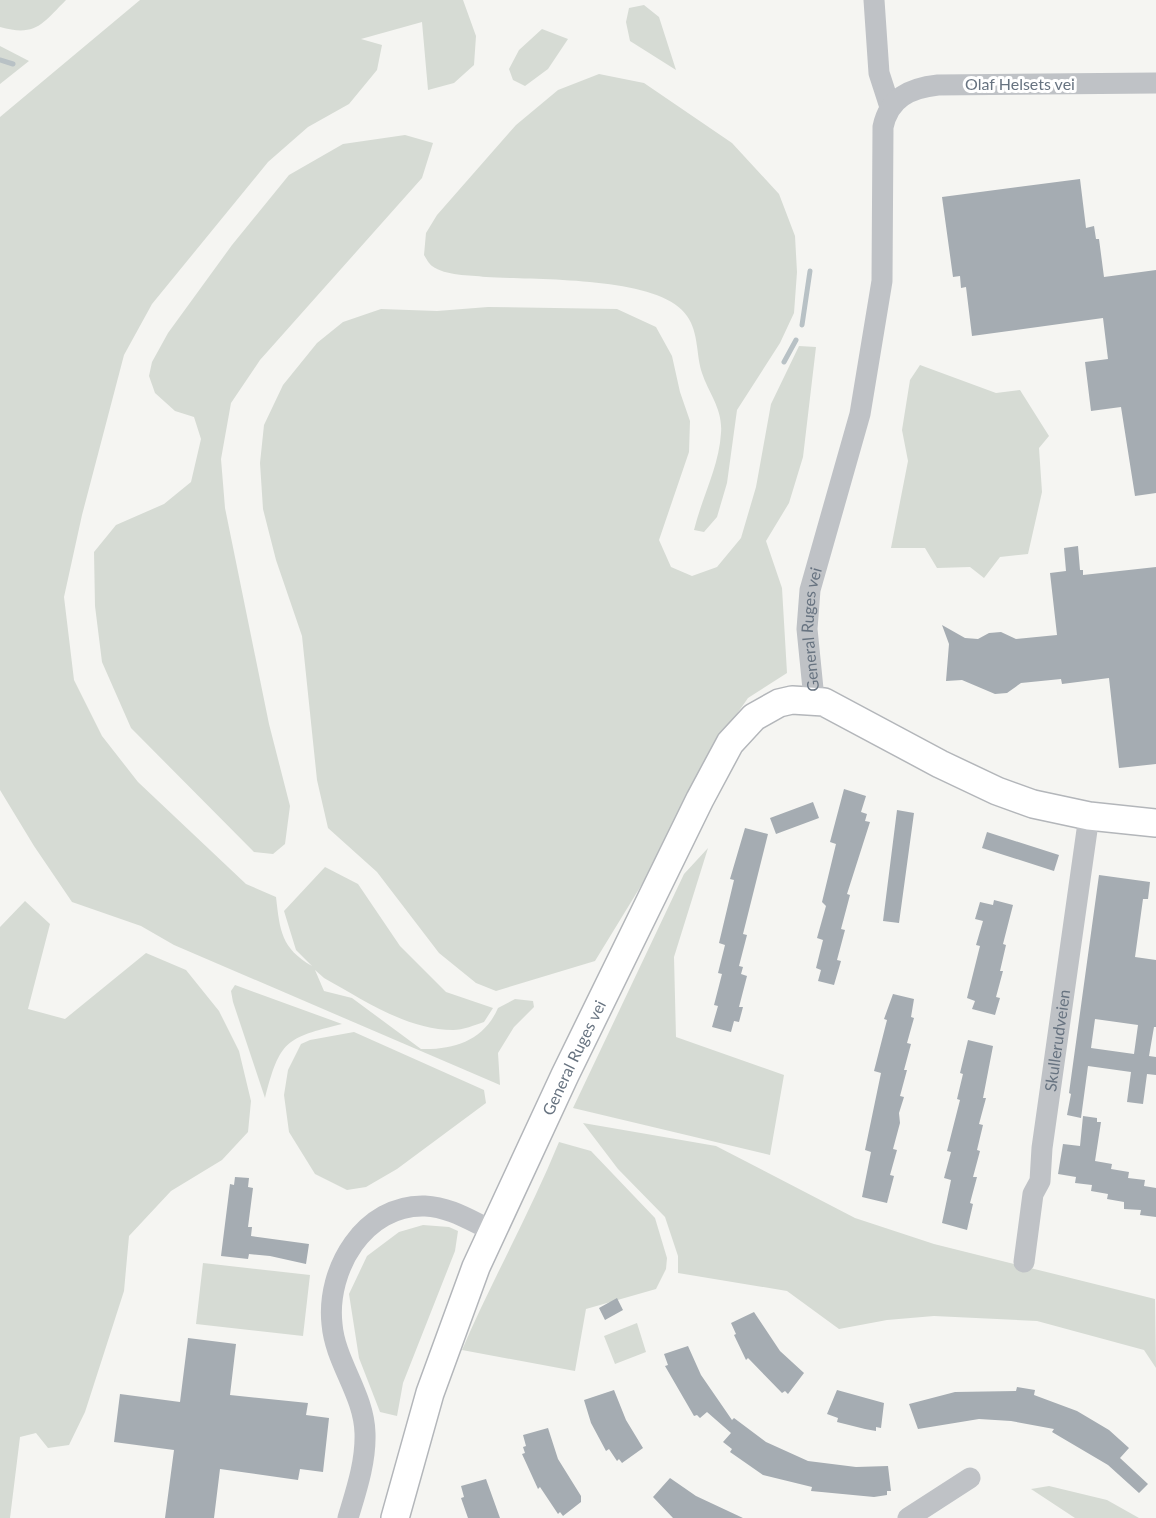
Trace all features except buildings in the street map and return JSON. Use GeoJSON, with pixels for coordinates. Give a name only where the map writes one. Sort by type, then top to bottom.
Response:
{"type":"FeatureCollection","features":[{"type":"Feature","properties":{"kind":"main road"},"geometry":{"type":"LineString","coordinates":[[814,699],[834,705],[940,764],[997,791],[1033,804],[1089,816],[1156,823]]}},
{"type":"Feature","properties":{"kind":"main road","name":"General Ruges vei"},"geometry":{"type":"LineString","coordinates":[[395,1518],[444,1352],[460,1308],[565,1075],[700,799],[736,734],[753,717],[779,703],[814,699]]}},
{"type":"Feature","properties":{"kind":"street"},"geometry":{"type":"LineString","coordinates":[[874,0],[879,73],[890,107]]}},
{"type":"Feature","properties":{"kind":"street","name":"Olaf Helsets vei"},"geometry":{"type":"LineString","coordinates":[[890,107],[907,93],[938,85],[1156,83]]}},
{"type":"Feature","properties":{"kind":"street","name":"General Ruges vei"},"geometry":{"type":"LineString","coordinates":[[814,699],[807,629],[809,599],[815,567],[852,448],[871,359],[884,258],[883,127],[890,107]]}},
{"type":"Feature","properties":{"kind":"street","name":"Skullerudveien"},"geometry":{"type":"LineString","coordinates":[[1024,1262],[1033,1194],[1040,1180],[1042,1148],[1089,816]]}},
{"type":"Feature","properties":{"kind":"street"},"geometry":{"type":"LineString","coordinates":[[348,1518],[360,1477],[365,1433],[359,1403],[337,1346],[332,1324],[333,1292],[347,1253],[374,1221],[406,1208],[441,1209],[460,1214],[493,1231]]}},
{"type":"Feature","properties":{"kind":"street"},"geometry":{"type":"LineString","coordinates":[[908,1518],[970,1478]]}},
{"type":"Feature","properties":{"kind":"shaded area"},"geometry":{"type":"Polygon","coordinates":[[[0,0],[66,0],[38,26],[12,30],[0,27],[0,0]]]}},
{"type":"Feature","properties":{"kind":"shaded area"},"geometry":{"type":"Polygon","coordinates":[[[140,0],[463,0],[476,36],[474,65],[454,83],[428,90],[422,22],[361,39],[382,45],[377,70],[349,104],[308,127],[268,162],[152,304],[124,355],[82,515],[64,597],[74,680],[102,736],[138,782],[246,884],[276,897],[281,929],[284,938],[294,952],[312,966],[296,950],[284,911],[325,867],[358,884],[400,946],[446,992],[493,1008],[484,1022],[457,1030],[436,1029],[402,1019],[369,1004],[324,978],[315,970],[324,991],[352,998],[421,1049],[445,1048],[467,1041],[485,1028],[498,1008],[515,999],[533,1001],[534,1007],[514,1027],[498,1053],[500,1085],[174,945],[141,926],[72,902],[0,790],[0,117],[140,0]]]}},
{"type":"Feature","properties":{"kind":"shaded area"},"geometry":{"type":"Polygon","coordinates":[[[644,5],[659,17],[676,70],[630,41],[626,22],[629,8],[644,5]]]}},
{"type":"Feature","properties":{"kind":"shaded area"},"geometry":{"type":"Polygon","coordinates":[[[542,29],[568,39],[548,69],[525,86],[513,80],[509,69],[519,50],[542,29]]]}},
{"type":"Feature","properties":{"kind":"shaded area"},"geometry":{"type":"Polygon","coordinates":[[[0,46],[29,61],[0,84],[0,46]]]}},
{"type":"Feature","properties":{"kind":"shaded area"},"geometry":{"type":"Polygon","coordinates":[[[599,74],[644,83],[732,143],[779,194],[795,236],[797,272],[794,313],[780,343],[737,410],[727,483],[717,517],[704,532],[694,530],[714,470],[720,446],[721,424],[718,409],[702,373],[694,330],[687,316],[673,303],[651,293],[624,286],[444,272],[431,265],[424,255],[426,233],[437,215],[516,125],[558,90],[599,74]]]}},
{"type":"Feature","properties":{"kind":"shaded area"},"geometry":{"type":"Polygon","coordinates":[[[405,135],[433,143],[422,178],[260,360],[231,403],[221,459],[225,508],[269,724],[290,806],[285,844],[273,854],[254,852],[131,728],[102,662],[95,606],[94,552],[116,525],[164,504],[191,482],[201,439],[194,417],[175,411],[155,393],[149,376],[152,362],[168,333],[232,245],[289,175],[343,144],[405,135]]]}},
{"type":"Feature","properties":{"kind":"shaded area"},"geometry":{"type":"Polygon","coordinates":[[[488,307],[617,309],[656,327],[672,356],[680,392],[690,421],[689,452],[659,540],[671,567],[692,576],[717,567],[741,538],[756,487],[771,404],[799,346],[816,347],[803,457],[789,503],[766,541],[782,588],[787,673],[748,698],[718,741],[661,853],[595,961],[496,991],[476,983],[439,953],[377,872],[328,828],[317,780],[302,636],[276,560],[263,509],[260,463],[264,425],[283,385],[317,343],[343,322],[381,309],[437,311],[488,307]]]}},
{"type":"Feature","properties":{"kind":"shaded area"},"geometry":{"type":"Polygon","coordinates":[[[920,365],[996,393],[1020,390],[1049,436],[1039,448],[1042,492],[1028,554],[1000,557],[984,578],[970,567],[937,568],[925,548],[891,548],[908,461],[902,430],[910,380],[920,365]]]}},
{"type":"Feature","properties":{"kind":"shaded area"},"geometry":{"type":"Polygon","coordinates":[[[708,848],[674,957],[676,1037],[784,1075],[770,1155],[573,1108],[684,874],[708,848]]]}},
{"type":"Feature","properties":{"kind":"shaded area"},"geometry":{"type":"Polygon","coordinates":[[[25,901],[50,924],[28,1009],[65,1019],[146,953],[186,970],[219,1011],[239,1051],[251,1101],[248,1132],[222,1160],[171,1191],[129,1236],[124,1291],[85,1412],[69,1445],[48,1448],[36,1433],[20,1437],[10,1518],[0,1518],[0,927],[25,901]]]}},
{"type":"Feature","properties":{"kind":"shaded area"},"geometry":{"type":"Polygon","coordinates":[[[235,985],[342,1024],[308,1033],[288,1044],[275,1064],[265,1098],[233,1002],[231,991],[235,985]]]}},
{"type":"Feature","properties":{"kind":"shaded area"},"geometry":{"type":"Polygon","coordinates":[[[354,1032],[484,1090],[486,1103],[397,1169],[366,1187],[347,1190],[315,1174],[289,1132],[284,1095],[288,1070],[301,1044],[310,1040],[354,1032]]]}},
{"type":"Feature","properties":{"kind":"shaded area"},"geometry":{"type":"Polygon","coordinates":[[[583,1123],[716,1146],[855,1218],[934,1244],[1155,1299],[1156,1368],[1144,1350],[1037,1321],[934,1316],[887,1320],[839,1329],[787,1291],[678,1273],[678,1256],[665,1217],[618,1169],[583,1123]]]}},
{"type":"Feature","properties":{"kind":"shaded area"},"geometry":{"type":"Polygon","coordinates":[[[559,1142],[591,1151],[655,1218],[667,1258],[666,1269],[656,1289],[586,1309],[575,1371],[462,1350],[559,1142]]]}},
{"type":"Feature","properties":{"kind":"shaded area"},"geometry":{"type":"Polygon","coordinates":[[[423,1225],[449,1227],[458,1231],[455,1251],[403,1383],[397,1416],[380,1412],[359,1358],[349,1294],[367,1256],[399,1232],[423,1225]]]}},
{"type":"Feature","properties":{"kind":"shaded area"},"geometry":{"type":"Polygon","coordinates":[[[203,1263],[310,1275],[303,1336],[196,1324],[203,1263]]]}},
{"type":"Feature","properties":{"kind":"shaded area"},"geometry":{"type":"Polygon","coordinates":[[[637,1323],[646,1352],[615,1364],[604,1336],[637,1323]]]}},
{"type":"Feature","properties":{"kind":"shaded area"},"geometry":{"type":"Polygon","coordinates":[[[1049,1486],[1107,1500],[1139,1518],[1075,1518],[1031,1489],[1049,1486]]]}},
{"type":"Feature","properties":{"kind":"waterway"},"geometry":{"type":"LineString","coordinates":[[0,60],[13,64]]}},
{"type":"Feature","properties":{"kind":"waterway"},"geometry":{"type":"LineString","coordinates":[[802,325],[810,271]]}},
{"type":"Feature","properties":{"kind":"waterway"},"geometry":{"type":"LineString","coordinates":[[784,362],[796,340]]}}]}
